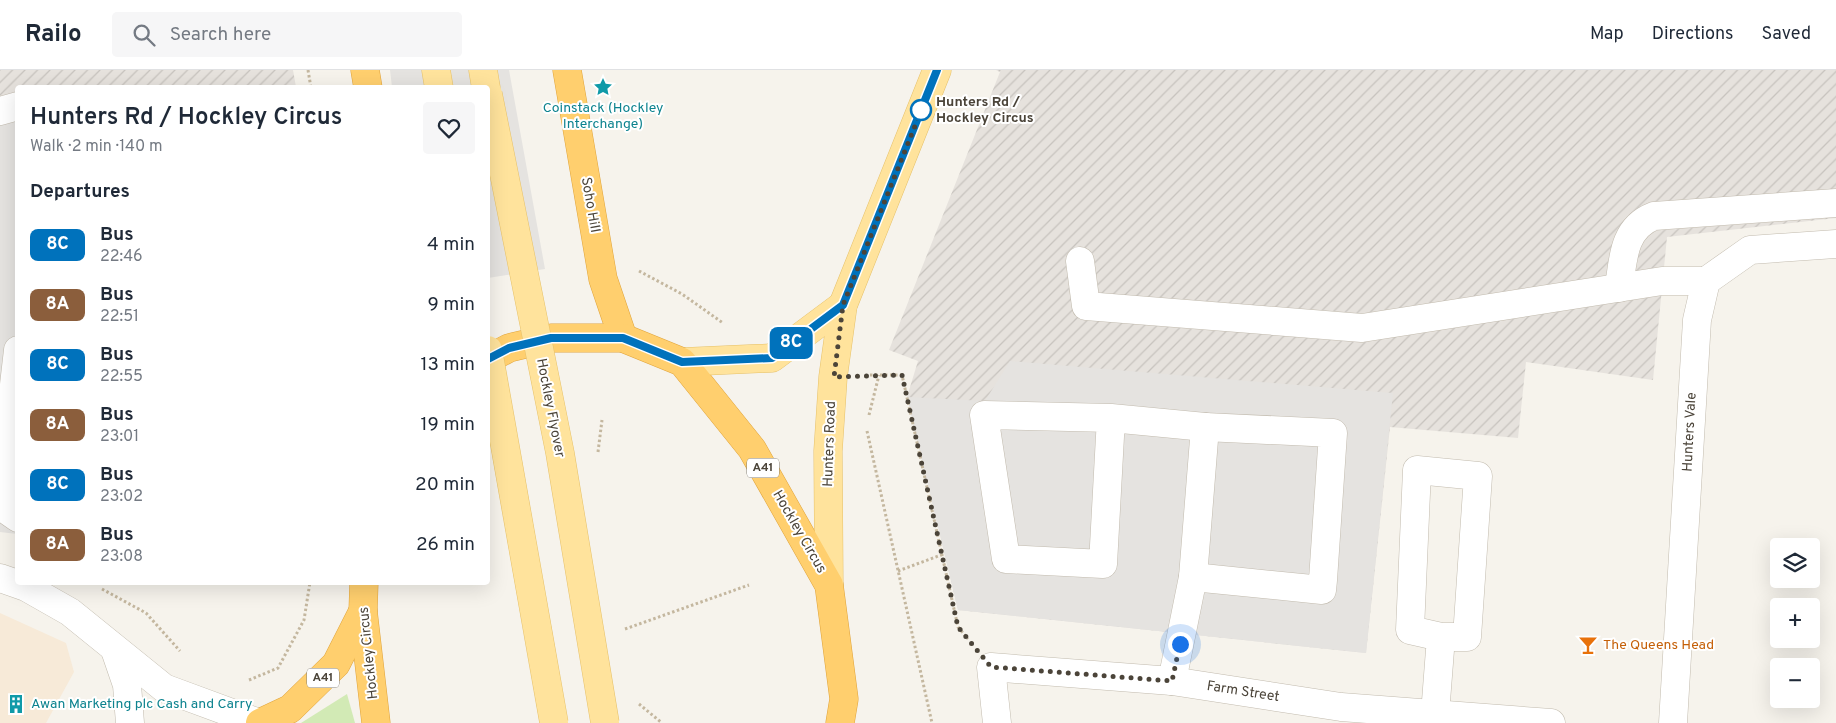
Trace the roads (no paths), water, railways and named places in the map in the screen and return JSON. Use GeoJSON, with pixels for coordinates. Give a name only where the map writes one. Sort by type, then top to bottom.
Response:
{"type":"FeatureCollection","features":[{"type":"Feature","properties":{"kind":"highway"},"geometry":{"type":"LineString","coordinates":[[365,70],[368,85]]}},
{"type":"Feature","properties":{"kind":"highway","name":"Soho Hill"},"geometry":{"type":"LineString","coordinates":[[567,70],[603,280],[623,338]]}},
{"type":"Feature","properties":{"kind":"highway","name":"Hockley Circus"},"geometry":{"type":"LineString","coordinates":[[490,358],[509,348],[551,338],[623,338],[682,362],[752,449],[829,585],[842,711]]}},
{"type":"Feature","properties":{"kind":"highway","name":"Hockley Circus"},"geometry":{"type":"LineString","coordinates":[[364,585],[363,611],[376,723]]}},
{"type":"Feature","properties":{"kind":"highway","name":"A41"},"geometry":{"type":"LineString","coordinates":[[259,723],[290,710],[336,664],[363,611]]}},
{"type":"Feature","properties":{"kind":"highway","name":"A41"},"geometry":{"type":"LineString","coordinates":[[842,711],[857,723]]}},
{"type":"Feature","properties":{"kind":"main road"},"geometry":{"type":"LineString","coordinates":[[436,70],[438,85]]}},
{"type":"Feature","properties":{"kind":"main road"},"geometry":{"type":"LineString","coordinates":[[483,70],[486,85]]}},
{"type":"Feature","properties":{"kind":"main road","name":"Hunters Road"},"geometry":{"type":"LineString","coordinates":[[829,585],[828,451],[834,377],[843,305],[937,70]]}},
{"type":"Feature","properties":{"kind":"main road","name":"Hockley Flyover"},"geometry":{"type":"LineString","coordinates":[[490,104],[560,453],[605,723]]}},
{"type":"Feature","properties":{"kind":"main road"},"geometry":{"type":"LineString","coordinates":[[682,362],[772,358],[843,305]]}},
{"type":"Feature","properties":{"kind":"main road"},"geometry":{"type":"LineString","coordinates":[[490,361],[554,723]]}},
{"type":"Feature","properties":{"kind":"street"},"geometry":{"type":"LineString","coordinates":[[0,111],[15,107]]}},
{"type":"Feature","properties":{"kind":"street"},"geometry":{"type":"LineString","coordinates":[[1619,288],[1625,246],[1633,229],[1644,220],[1654,216],[1836,203]]}},
{"type":"Feature","properties":{"kind":"street"},"geometry":{"type":"LineString","coordinates":[[1080,261],[1086,306],[1362,328],[1662,281],[1706,281],[1750,250],[1836,244]]}},
{"type":"Feature","properties":{"kind":"street","name":"Hunters Vale"},"geometry":{"type":"LineString","coordinates":[[1673,723],[1697,320],[1706,281]]}},
{"type":"Feature","properties":{"kind":"street"},"geometry":{"type":"LineString","coordinates":[[15,376],[2,489],[5,509],[15,516]]}},
{"type":"Feature","properties":{"kind":"street"},"geometry":{"type":"LineString","coordinates":[[1111,418],[1102,564],[1006,559],[984,415],[1111,418],[1205,427],[1333,433],[1322,590],[1193,577]]}},
{"type":"Feature","properties":{"kind":"street"},"geometry":{"type":"LineString","coordinates":[[1172,681],[1193,577],[1205,427]]}},
{"type":"Feature","properties":{"kind":"street"},"geometry":{"type":"LineString","coordinates":[[1417,470],[1478,476],[1467,637],[1441,637],[1410,630],[1417,470]]}},
{"type":"Feature","properties":{"kind":"street"},"geometry":{"type":"LineString","coordinates":[[0,578],[15,583]]}},
{"type":"Feature","properties":{"kind":"street"},"geometry":{"type":"LineString","coordinates":[[20,585],[70,612],[164,688],[259,723]]}},
{"type":"Feature","properties":{"kind":"street"},"geometry":{"type":"LineString","coordinates":[[1435,714],[1441,637]]}},
{"type":"Feature","properties":{"kind":"street"},"geometry":{"type":"LineString","coordinates":[[115,650],[127,685],[130,723]]}},
{"type":"Feature","properties":{"kind":"street","name":"Farm Street"},"geometry":{"type":"LineString","coordinates":[[997,723],[991,667],[1172,681],[1348,715],[1435,714],[1551,723]]}},
{"type":"Feature","properties":{"kind":"place","name":"Coinstack (Hockley Interchange)"},"geometry":{"type":"Point","coordinates":[603,87]}},
{"type":"Feature","properties":{"kind":"place","name":"Hunters Rd / Hockley Circus"},"geometry":{"type":"Point","coordinates":[921,110]}},
{"type":"Feature","properties":{"kind":"place","name":"The Queens Head"},"geometry":{"type":"Point","coordinates":[1588,645]}},
{"type":"Feature","properties":{"kind":"place","name":"Awan Marketing plc Cash and Carry"},"geometry":{"type":"Point","coordinates":[16,704]}}]}
